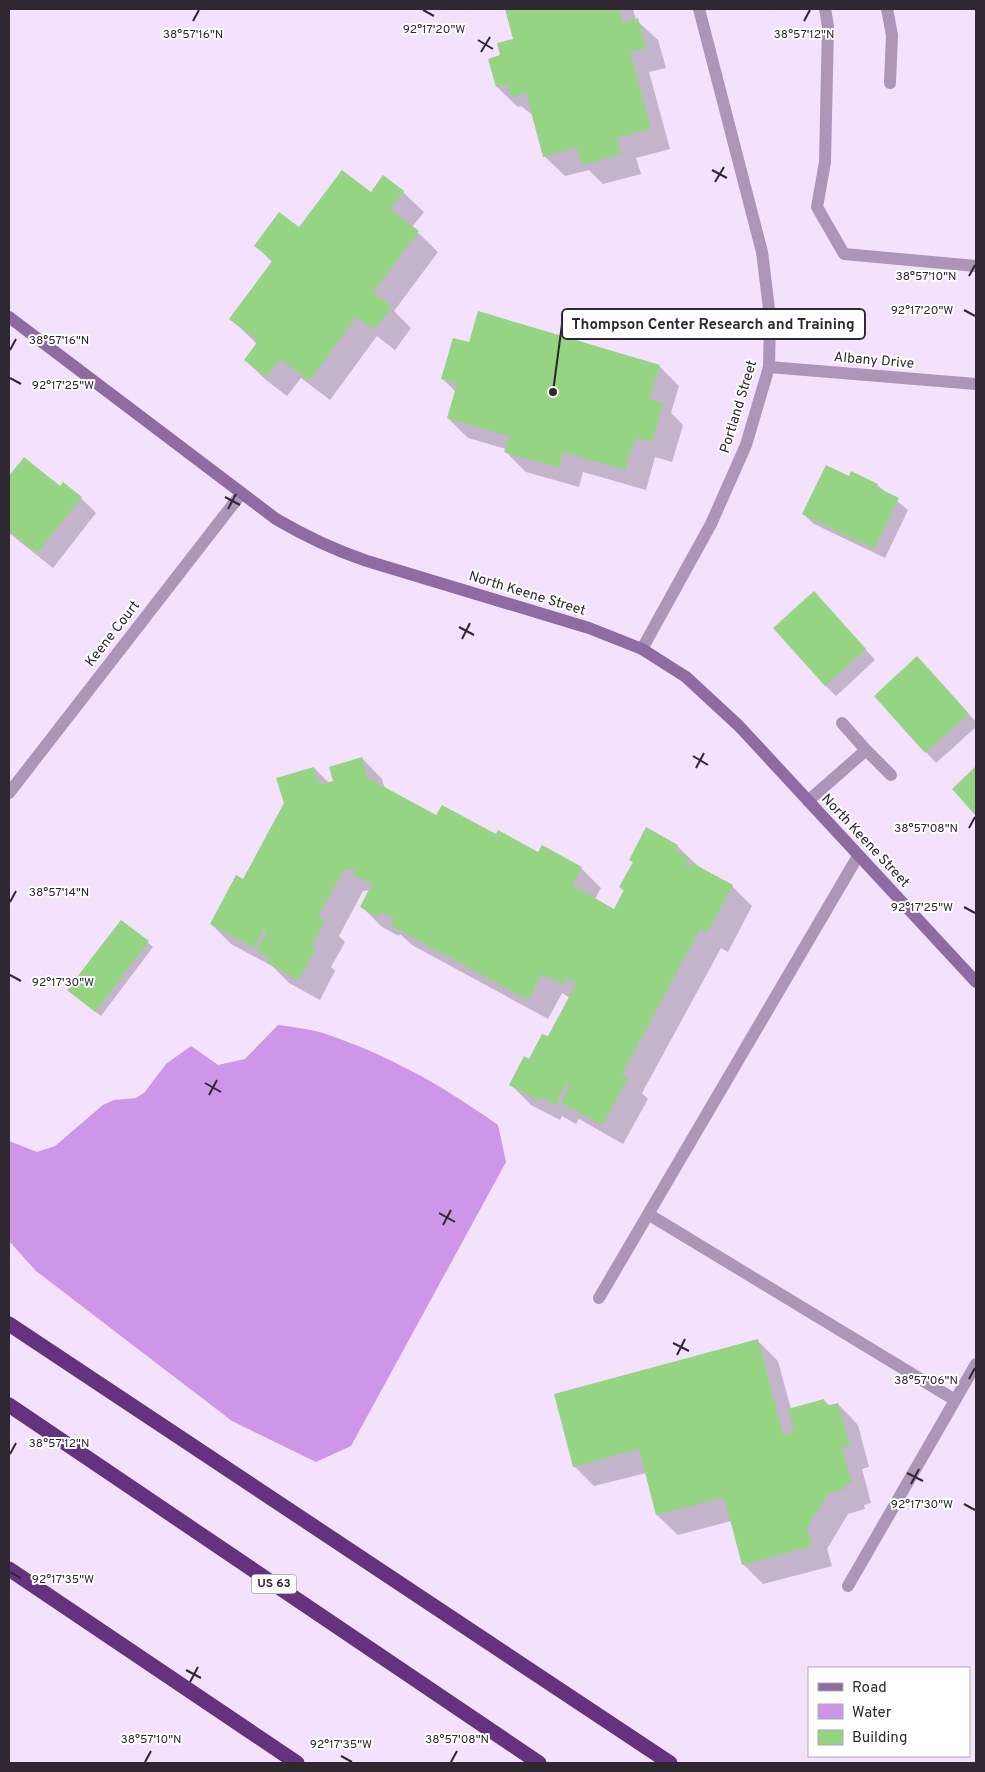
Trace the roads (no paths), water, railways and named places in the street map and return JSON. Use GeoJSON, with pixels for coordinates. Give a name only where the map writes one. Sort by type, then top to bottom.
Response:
{"type":"FeatureCollection","features":[{"type":"Feature","properties":{"kind":"highway"},"geometry":{"type":"LineString","coordinates":[[9,1324],[670,1763]]}},
{"type":"Feature","properties":{"kind":"highway","name":"US 63"},"geometry":{"type":"LineString","coordinates":[[9,1405],[539,1763]]}},
{"type":"Feature","properties":{"kind":"highway"},"geometry":{"type":"LineString","coordinates":[[9,1569],[297,1763]]}},
{"type":"Feature","properties":{"kind":"street","name":"Portland Street"},"geometry":{"type":"LineString","coordinates":[[642,649],[711,524],[746,445],[768,367],[770,317],[762,252],[699,9]]}},
{"type":"Feature","properties":{"kind":"street"},"geometry":{"type":"LineString","coordinates":[[825,9],[828,26],[824,162],[817,208],[844,254],[976,266]]}},
{"type":"Feature","properties":{"kind":"street"},"geometry":{"type":"LineString","coordinates":[[887,9],[892,35],[890,83]]}},
{"type":"Feature","properties":{"kind":"street","name":"North Keene Street"},"geometry":{"type":"LineString","coordinates":[[9,317],[276,519],[338,552],[589,628],[642,649],[686,678],[739,726],[976,982]]}},
{"type":"Feature","properties":{"kind":"street","name":"Albany Drive"},"geometry":{"type":"LineString","coordinates":[[768,367],[976,384]]}},
{"type":"Feature","properties":{"kind":"street","name":"Keene Court"},"geometry":{"type":"LineString","coordinates":[[9,793],[241,494]]}},
{"type":"Feature","properties":{"kind":"street"},"geometry":{"type":"LineString","coordinates":[[842,724],[891,775]]}},
{"type":"Feature","properties":{"kind":"street"},"geometry":{"type":"LineString","coordinates":[[808,801],[866,750]]}},
{"type":"Feature","properties":{"kind":"street"},"geometry":{"type":"LineString","coordinates":[[599,1298],[858,856]]}},
{"type":"Feature","properties":{"kind":"street"},"geometry":{"type":"LineString","coordinates":[[648,1214],[955,1400]]}},
{"type":"Feature","properties":{"kind":"street"},"geometry":{"type":"LineString","coordinates":[[848,1586],[976,1364]]}},
{"type":"Feature","properties":{"kind":"water"},"geometry":{"type":"Polygon","coordinates":[[[278,1025],[323,1033],[347,1042],[392,1061],[435,1084],[498,1125],[506,1162],[351,1446],[316,1462],[232,1421],[36,1271],[9,1241],[9,1141],[37,1152],[55,1146],[103,1105],[114,1100],[136,1098],[144,1093],[166,1064],[191,1046],[218,1065],[245,1059],[278,1025]]]}},
{"type":"Feature","properties":{"kind":"place","name":"Thompson Center Research and Training"},"geometry":{"type":"Point","coordinates":[553,392]}}]}
